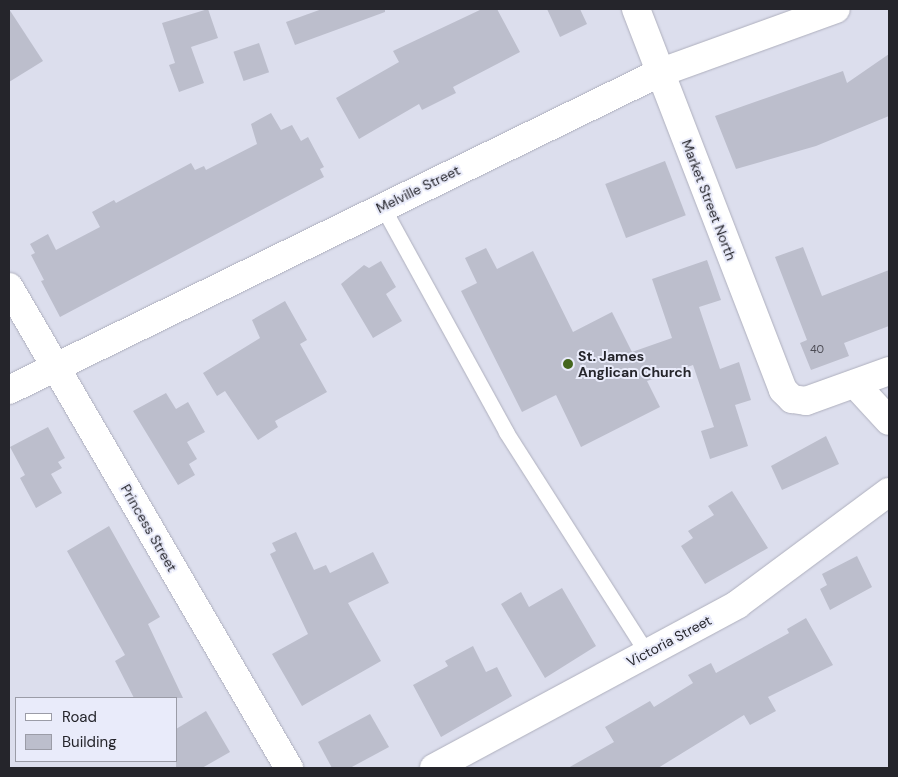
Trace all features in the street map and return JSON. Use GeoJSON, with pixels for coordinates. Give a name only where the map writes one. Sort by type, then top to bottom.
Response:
{"type":"FeatureCollection","features":[{"type":"Feature","properties":{"kind":"street","name":"Market Street North"},"geometry":{"type":"LineString","coordinates":[[636,9],[659,73],[783,390],[792,399],[806,401],[855,384]]}},
{"type":"Feature","properties":{"kind":"street","name":"Melville Street"},"geometry":{"type":"LineString","coordinates":[[9,390],[54,365],[659,73],[836,9]]}},
{"type":"Feature","properties":{"kind":"street","name":"Princess Street"},"geometry":{"type":"LineString","coordinates":[[9,287],[289,768]]}},
{"type":"Feature","properties":{"kind":"street"},"geometry":{"type":"LineString","coordinates":[[889,371],[855,384],[889,421]]}},
{"type":"Feature","properties":{"kind":"street","name":"Victoria Street"},"geometry":{"type":"LineString","coordinates":[[434,768],[738,604],[889,492]]}},
{"type":"Feature","properties":{"kind":"lane"},"geometry":{"type":"LineString","coordinates":[[382,206],[506,432],[647,653]]}},
{"type":"Feature","properties":{"kind":"building"},"geometry":{"type":"Polygon","coordinates":[[[9,9],[43,61],[9,82],[9,9]]]}},
{"type":"Feature","properties":{"kind":"building"},"geometry":{"type":"Polygon","coordinates":[[[208,9],[218,38],[191,47],[204,83],[179,92],[169,65],[175,63],[162,23],[208,9]]]}},
{"type":"Feature","properties":{"kind":"building"},"geometry":{"type":"Polygon","coordinates":[[[322,9],[385,9],[385,12],[295,45],[286,22],[322,9]]]}},
{"type":"Feature","properties":{"kind":"building"},"geometry":{"type":"Polygon","coordinates":[[[482,9],[497,9],[520,52],[453,87],[456,93],[422,110],[419,104],[359,139],[336,98],[399,62],[393,51],[482,9]]]}},
{"type":"Feature","properties":{"kind":"building"},"geometry":{"type":"Polygon","coordinates":[[[547,9],[580,9],[587,24],[560,37],[547,9]]]}},
{"type":"Feature","properties":{"kind":"building"},"geometry":{"type":"Polygon","coordinates":[[[259,43],[269,72],[244,81],[233,52],[259,43]]]}},
{"type":"Feature","properties":{"kind":"building"},"geometry":{"type":"Polygon","coordinates":[[[889,54],[889,116],[816,146],[736,169],[715,116],[843,71],[847,83],[889,54]]]}},
{"type":"Feature","properties":{"kind":"building"},"geometry":{"type":"Polygon","coordinates":[[[271,113],[281,130],[292,125],[301,141],[308,137],[324,167],[320,169],[324,177],[60,317],[41,281],[44,280],[31,255],[35,253],[30,244],[48,234],[56,250],[100,227],[92,212],[114,200],[116,203],[191,163],[195,170],[204,166],[206,170],[257,144],[251,124],[271,113]]]}},
{"type":"Feature","properties":{"kind":"building"},"geometry":{"type":"Polygon","coordinates":[[[665,161],[686,215],[626,238],[605,184],[665,161]]]}},
{"type":"Feature","properties":{"kind":"building"},"geometry":{"type":"Polygon","coordinates":[[[803,247],[822,296],[889,270],[889,326],[844,343],[849,356],[811,370],[800,343],[807,340],[775,257],[803,247]]]}},
{"type":"Feature","properties":{"kind":"building","name":"St. James Anglican Church"},"geometry":{"type":"Polygon","coordinates":[[[486,248],[497,269],[533,251],[573,332],[612,312],[632,352],[672,338],[652,279],[707,260],[721,300],[699,307],[720,369],[739,362],[751,400],[735,405],[748,446],[710,459],[701,431],[714,427],[693,365],[647,381],[660,407],[581,447],[556,395],[522,412],[461,291],[477,283],[465,258],[486,248]]]}},
{"type":"Feature","properties":{"kind":"building"},"geometry":{"type":"Polygon","coordinates":[[[381,261],[396,287],[386,294],[402,321],[373,338],[341,284],[364,265],[369,268],[381,261]]]}},
{"type":"Feature","properties":{"kind":"building"},"geometry":{"type":"Polygon","coordinates":[[[285,301],[307,340],[300,344],[327,392],[275,421],[278,427],[258,440],[225,391],[217,396],[203,373],[260,338],[252,320],[285,301]]]}},
{"type":"Feature","properties":{"kind":"building"},"geometry":{"type":"Polygon","coordinates":[[[166,393],[176,409],[188,402],[205,432],[187,442],[197,459],[189,464],[195,475],[178,485],[133,411],[166,393]]]}},
{"type":"Feature","properties":{"kind":"building"},"geometry":{"type":"Polygon","coordinates":[[[48,427],[65,458],[58,462],[62,468],[51,474],[62,493],[36,508],[20,478],[25,475],[10,447],[48,427]]]}},
{"type":"Feature","properties":{"kind":"building"},"geometry":{"type":"Polygon","coordinates":[[[826,436],[839,464],[782,490],[771,466],[826,436]]]}},
{"type":"Feature","properties":{"kind":"building"},"geometry":{"type":"Polygon","coordinates":[[[732,491],[768,548],[705,584],[681,546],[693,538],[688,531],[714,515],[708,506],[732,491]]]}},
{"type":"Feature","properties":{"kind":"building"},"geometry":{"type":"Polygon","coordinates":[[[109,526],[160,617],[148,624],[183,698],[133,697],[115,661],[125,655],[67,551],[109,526]]]}},
{"type":"Feature","properties":{"kind":"building"},"geometry":{"type":"Polygon","coordinates":[[[296,532],[314,570],[326,565],[330,573],[373,552],[389,583],[348,603],[381,661],[302,706],[272,654],[308,634],[270,554],[276,551],[272,543],[296,532]]]}},
{"type":"Feature","properties":{"kind":"building"},"geometry":{"type":"Polygon","coordinates":[[[857,556],[872,587],[830,610],[820,589],[827,585],[822,574],[857,556]]]}},
{"type":"Feature","properties":{"kind":"building"},"geometry":{"type":"Polygon","coordinates":[[[562,588],[596,646],[545,678],[501,604],[521,592],[529,607],[562,588]]]}},
{"type":"Feature","properties":{"kind":"building"},"geometry":{"type":"Polygon","coordinates":[[[806,618],[833,665],[768,697],[776,711],[750,725],[744,715],[658,768],[568,768],[614,742],[605,727],[650,701],[654,707],[693,683],[688,675],[711,663],[716,673],[789,633],[787,629],[806,618]]]}},
{"type":"Feature","properties":{"kind":"building"},"geometry":{"type":"Polygon","coordinates":[[[473,646],[486,672],[497,667],[512,696],[441,737],[413,685],[448,666],[445,661],[473,646]]]}},
{"type":"Feature","properties":{"kind":"building"},"geometry":{"type":"Polygon","coordinates":[[[206,711],[230,752],[202,768],[176,768],[176,762],[178,762],[178,728],[206,711]]]}},
{"type":"Feature","properties":{"kind":"building"},"geometry":{"type":"Polygon","coordinates":[[[370,714],[389,747],[350,768],[332,768],[318,742],[370,714]]]}},
{"type":"Feature","properties":{"kind":"place","name":"St. James Anglican Church"},"geometry":{"type":"Point","coordinates":[568,364]}}]}
